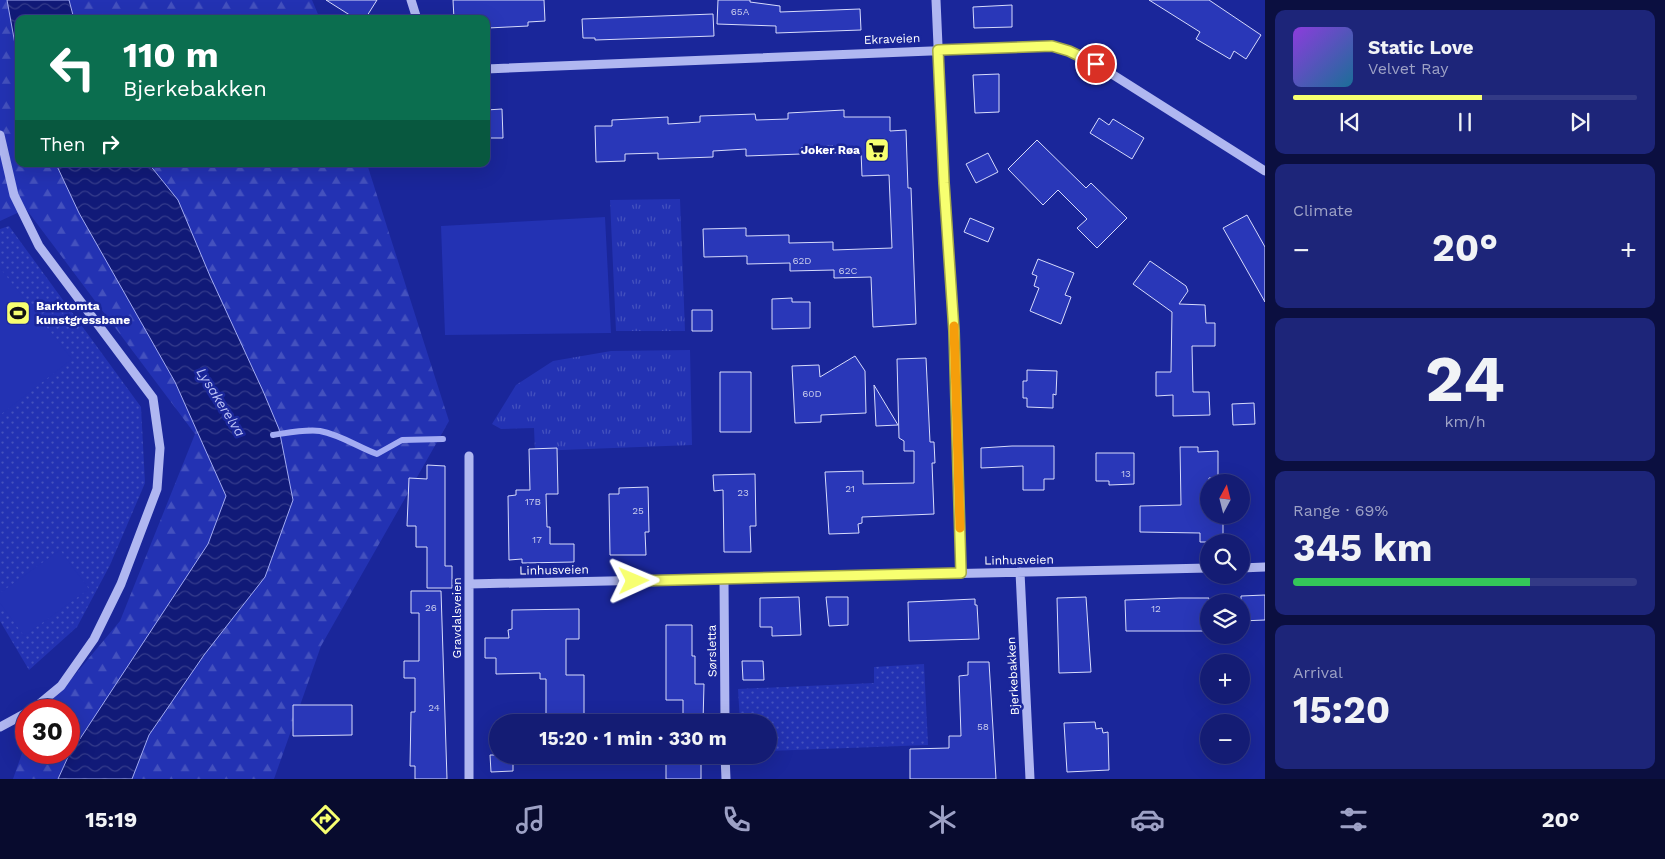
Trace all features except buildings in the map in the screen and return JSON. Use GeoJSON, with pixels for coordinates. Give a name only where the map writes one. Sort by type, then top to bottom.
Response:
{"type":"FeatureCollection","features":[{"type":"Feature","properties":{"kind":"street"},"geometry":{"type":"LineString","coordinates":[[411,0],[416,15]]}},
{"type":"Feature","properties":{"kind":"street"},"geometry":{"type":"LineString","coordinates":[[936,0],[944,183],[954,331],[961,573]]}},
{"type":"Feature","properties":{"kind":"street","name":"Ekraveien"},"geometry":{"type":"LineString","coordinates":[[490,69],[1042,46],[1069,51],[1096,64],[1265,171]]}},
{"type":"Feature","properties":{"kind":"street"},"geometry":{"type":"LineString","coordinates":[[0,135],[14,195],[39,246],[153,398],[160,448],[157,489],[124,576],[94,639],[61,686],[45,699]]}},
{"type":"Feature","properties":{"kind":"street","name":"Gravdalsveien"},"geometry":{"type":"LineString","coordinates":[[469,456],[469,779]]}},
{"type":"Feature","properties":{"kind":"street"},"geometry":{"type":"LineString","coordinates":[[1250,568],[1265,567]]}},
{"type":"Feature","properties":{"kind":"street","name":"Linhusveien"},"geometry":{"type":"LineString","coordinates":[[469,584],[1200,568]]}},
{"type":"Feature","properties":{"kind":"street","name":"Bjerkebakken"},"geometry":{"type":"LineString","coordinates":[[1020,572],[1030,779]]}},
{"type":"Feature","properties":{"kind":"street","name":"Sørsletta"},"geometry":{"type":"LineString","coordinates":[[724,579],[725,714]]}},
{"type":"Feature","properties":{"kind":"street"},"geometry":{"type":"LineString","coordinates":[[0,727],[15,719]]}},
{"type":"Feature","properties":{"kind":"street"},"geometry":{"type":"LineString","coordinates":[[726,764],[726,779]]}},
{"type":"Feature","properties":{"kind":"green space"},"geometry":{"type":"Polygon","coordinates":[[[0,0],[312,0],[318,15],[15,15],[15,167],[368,167],[449,421],[321,646],[274,779],[13,779],[18,764],[80,764],[80,699],[51,699],[63,689],[120,621],[195,434],[26,209],[0,221],[0,0]]]}},
{"type":"Feature","properties":{"kind":"green space"},"geometry":{"type":"Polygon","coordinates":[[[680,199],[685,331],[616,331],[610,200],[680,199]]]}},
{"type":"Feature","properties":{"kind":"green space"},"geometry":{"type":"Polygon","coordinates":[[[605,217],[611,333],[445,335],[441,226],[605,217]]]}},
{"type":"Feature","properties":{"kind":"green space"},"geometry":{"type":"Polygon","coordinates":[[[9,226],[141,407],[145,483],[110,565],[77,627],[29,670],[0,621],[0,229],[9,226]]]}},
{"type":"Feature","properties":{"kind":"green space","name":"Barktomta kunstgressbane"},"geometry":{"type":"Polygon","coordinates":[[[0,268],[72,359],[0,415],[0,268]]]}},
{"type":"Feature","properties":{"kind":"green space"},"geometry":{"type":"Polygon","coordinates":[[[690,350],[692,445],[535,451],[534,428],[501,429],[492,424],[516,385],[553,361],[611,351],[690,350]]]}},
{"type":"Feature","properties":{"kind":"green space"},"geometry":{"type":"Polygon","coordinates":[[[60,550],[89,589],[24,636],[0,603],[0,593],[60,550]]]}},
{"type":"Feature","properties":{"kind":"green space"},"geometry":{"type":"Polygon","coordinates":[[[924,664],[928,745],[777,751],[777,714],[740,714],[738,689],[874,683],[874,667],[924,664]]]}},
{"type":"Feature","properties":{"kind":"water"},"geometry":{"type":"Polygon","coordinates":[[[7,0],[69,0],[73,15],[15,15],[15,44],[7,0]]]}},
{"type":"Feature","properties":{"kind":"water","name":"Lysakerelva"},"geometry":{"type":"Polygon","coordinates":[[[57,167],[151,167],[178,200],[279,429],[293,500],[265,577],[204,655],[149,735],[132,779],[58,779],[65,764],[80,764],[80,739],[208,544],[226,496],[175,382],[79,213],[57,167]]]}},
{"type":"Feature","properties":{"kind":"waterway"},"geometry":{"type":"LineString","coordinates":[[273,435],[302,431],[320,431],[335,435],[377,454],[402,440],[443,439]]}},
{"type":"Feature","properties":{"kind":"slow traffic"},"geometry":{"type":"LineString","coordinates":[[954,326],[960,528]]}},
{"type":"Feature","properties":{"kind":"place","name":"Joker Røa"},"geometry":{"type":"Point","coordinates":[877,150]}},
{"type":"Feature","properties":{"kind":"place","name":"Barktomta kunstgressbane"},"geometry":{"type":"Point","coordinates":[18,313]}},
{"type":"Feature","properties":{"kind":"route"},"geometry":{"type":"LineString","coordinates":[[634,581],[961,573],[954,331],[944,183],[938,50],[1052,46],[1069,51],[1096,64]]}}]}
